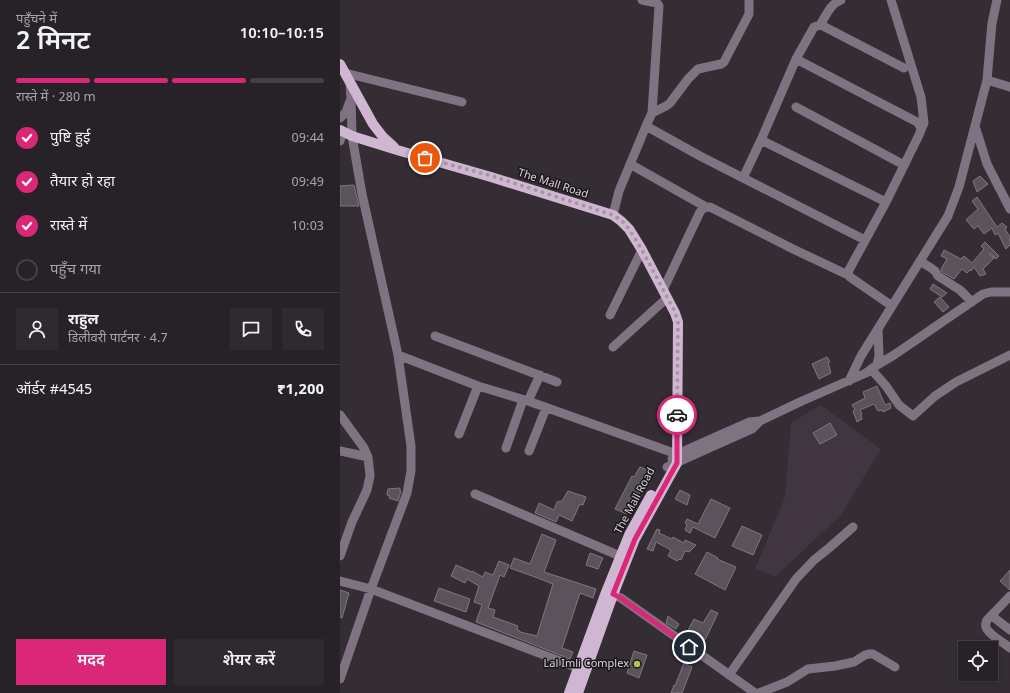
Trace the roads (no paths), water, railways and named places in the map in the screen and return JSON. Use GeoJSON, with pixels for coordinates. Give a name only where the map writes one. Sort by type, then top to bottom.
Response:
{"type":"FeatureCollection","features":[{"type":"Feature","properties":{"kind":"main road"},"geometry":{"type":"LineString","coordinates":[[340,64],[373,124],[383,137],[397,150]]}},
{"type":"Feature","properties":{"kind":"main road","name":"The Mall Road"},"geometry":{"type":"LineString","coordinates":[[344,135],[486,175],[613,215],[622,221],[629,229],[675,312],[678,322],[673,459],[609,593],[569,693]]}},
{"type":"Feature","properties":{"kind":"main road","name":"The Mall Road"},"geometry":{"type":"LineString","coordinates":[[578,693],[620,556],[629,535],[673,459]]}},
{"type":"Feature","properties":{"kind":"street"},"geometry":{"type":"LineString","coordinates":[[613,215],[619,191],[652,113],[659,6],[657,3],[642,0]]}},
{"type":"Feature","properties":{"kind":"street"},"geometry":{"type":"LineString","coordinates":[[652,113],[666,106],[698,69],[724,62],[747,18],[749,0]]}},
{"type":"Feature","properties":{"kind":"street"},"geometry":{"type":"LineString","coordinates":[[743,178],[796,59],[814,27],[820,25],[830,8],[841,0]]}},
{"type":"Feature","properties":{"kind":"street"},"geometry":{"type":"LineString","coordinates":[[848,275],[848,270],[886,202],[924,123],[921,97],[891,0]]}},
{"type":"Feature","properties":{"kind":"street"},"geometry":{"type":"LineString","coordinates":[[849,381],[861,356],[948,216],[960,187],[987,80],[992,23],[997,0]]}},
{"type":"Feature","properties":{"kind":"street"},"geometry":{"type":"LineString","coordinates":[[820,25],[904,68]]}},
{"type":"Feature","properties":{"kind":"street"},"geometry":{"type":"LineString","coordinates":[[796,59],[917,122],[920,125],[920,133]]}},
{"type":"Feature","properties":{"kind":"street"},"geometry":{"type":"LineString","coordinates":[[340,679],[371,589],[407,493],[411,471],[411,446],[398,355],[362,194],[344,135],[351,98],[347,77],[462,102]]}},
{"type":"Feature","properties":{"kind":"street"},"geometry":{"type":"LineString","coordinates":[[987,80],[1010,87]]}},
{"type":"Feature","properties":{"kind":"street"},"geometry":{"type":"LineString","coordinates":[[340,118],[346,112],[351,98]]}},
{"type":"Feature","properties":{"kind":"street"},"geometry":{"type":"LineString","coordinates":[[796,107],[904,165]]}},
{"type":"Feature","properties":{"kind":"street"},"geometry":{"type":"LineString","coordinates":[[646,126],[688,150],[865,240]]}},
{"type":"Feature","properties":{"kind":"street"},"geometry":{"type":"LineString","coordinates":[[976,128],[987,164],[1010,209]]}},
{"type":"Feature","properties":{"kind":"street"},"geometry":{"type":"LineString","coordinates":[[761,140],[886,202]]}},
{"type":"Feature","properties":{"kind":"street"},"geometry":{"type":"LineString","coordinates":[[630,164],[706,207],[710,207],[848,275],[892,306]]}},
{"type":"Feature","properties":{"kind":"street"},"geometry":{"type":"LineString","coordinates":[[613,347],[665,294],[700,212],[706,207]]}},
{"type":"Feature","properties":{"kind":"street"},"geometry":{"type":"LineString","coordinates":[[610,315],[642,250]]}},
{"type":"Feature","properties":{"kind":"street"},"geometry":{"type":"LineString","coordinates":[[920,261],[935,271],[938,276],[960,290],[972,302]]}},
{"type":"Feature","properties":{"kind":"street"},"geometry":{"type":"LineString","coordinates":[[398,355],[478,386],[546,408],[673,459],[686,450],[749,422],[760,421],[866,373],[982,294],[991,292],[1010,292]]}},
{"type":"Feature","properties":{"kind":"street"},"geometry":{"type":"LineString","coordinates":[[874,367],[879,356],[878,329]]}},
{"type":"Feature","properties":{"kind":"street"},"geometry":{"type":"LineString","coordinates":[[435,336],[557,382]]}},
{"type":"Feature","properties":{"kind":"street"},"geometry":{"type":"LineString","coordinates":[[874,367],[899,405],[913,416],[935,396],[956,382],[1010,355]]}},
{"type":"Feature","properties":{"kind":"street"},"geometry":{"type":"LineString","coordinates":[[506,448],[526,401],[540,375]]}},
{"type":"Feature","properties":{"kind":"street"},"geometry":{"type":"LineString","coordinates":[[459,434],[478,386]]}},
{"type":"Feature","properties":{"kind":"street"},"geometry":{"type":"LineString","coordinates":[[529,451],[546,408]]}},
{"type":"Feature","properties":{"kind":"street"},"geometry":{"type":"LineString","coordinates":[[340,415],[364,448],[368,457],[370,476],[367,490],[352,522],[340,556]]}},
{"type":"Feature","properties":{"kind":"street"},"geometry":{"type":"LineString","coordinates":[[340,451],[368,457]]}},
{"type":"Feature","properties":{"kind":"street"},"geometry":{"type":"LineString","coordinates":[[475,494],[620,556]]}},
{"type":"Feature","properties":{"kind":"street"},"geometry":{"type":"LineString","coordinates":[[729,675],[796,579],[814,560],[853,527]]}},
{"type":"Feature","properties":{"kind":"street"},"geometry":{"type":"LineString","coordinates":[[340,582],[371,589],[578,668]]}},
{"type":"Feature","properties":{"kind":"street"},"geometry":{"type":"LineString","coordinates":[[609,593],[621,598],[755,693]]}},
{"type":"Feature","properties":{"kind":"street"},"geometry":{"type":"LineString","coordinates":[[1010,596],[987,620],[986,624],[986,627],[991,633],[1010,648]]}},
{"type":"Feature","properties":{"kind":"street"},"geometry":{"type":"LineString","coordinates":[[992,616],[1010,630]]}},
{"type":"Feature","properties":{"kind":"street"},"geometry":{"type":"LineString","coordinates":[[759,693],[794,678],[808,670],[854,662],[869,654],[873,654],[895,667]]}},
{"type":"Feature","properties":{"kind":"place","name":"Lal Imli Complex"},"geometry":{"type":"Point","coordinates":[637,664]}}]}
